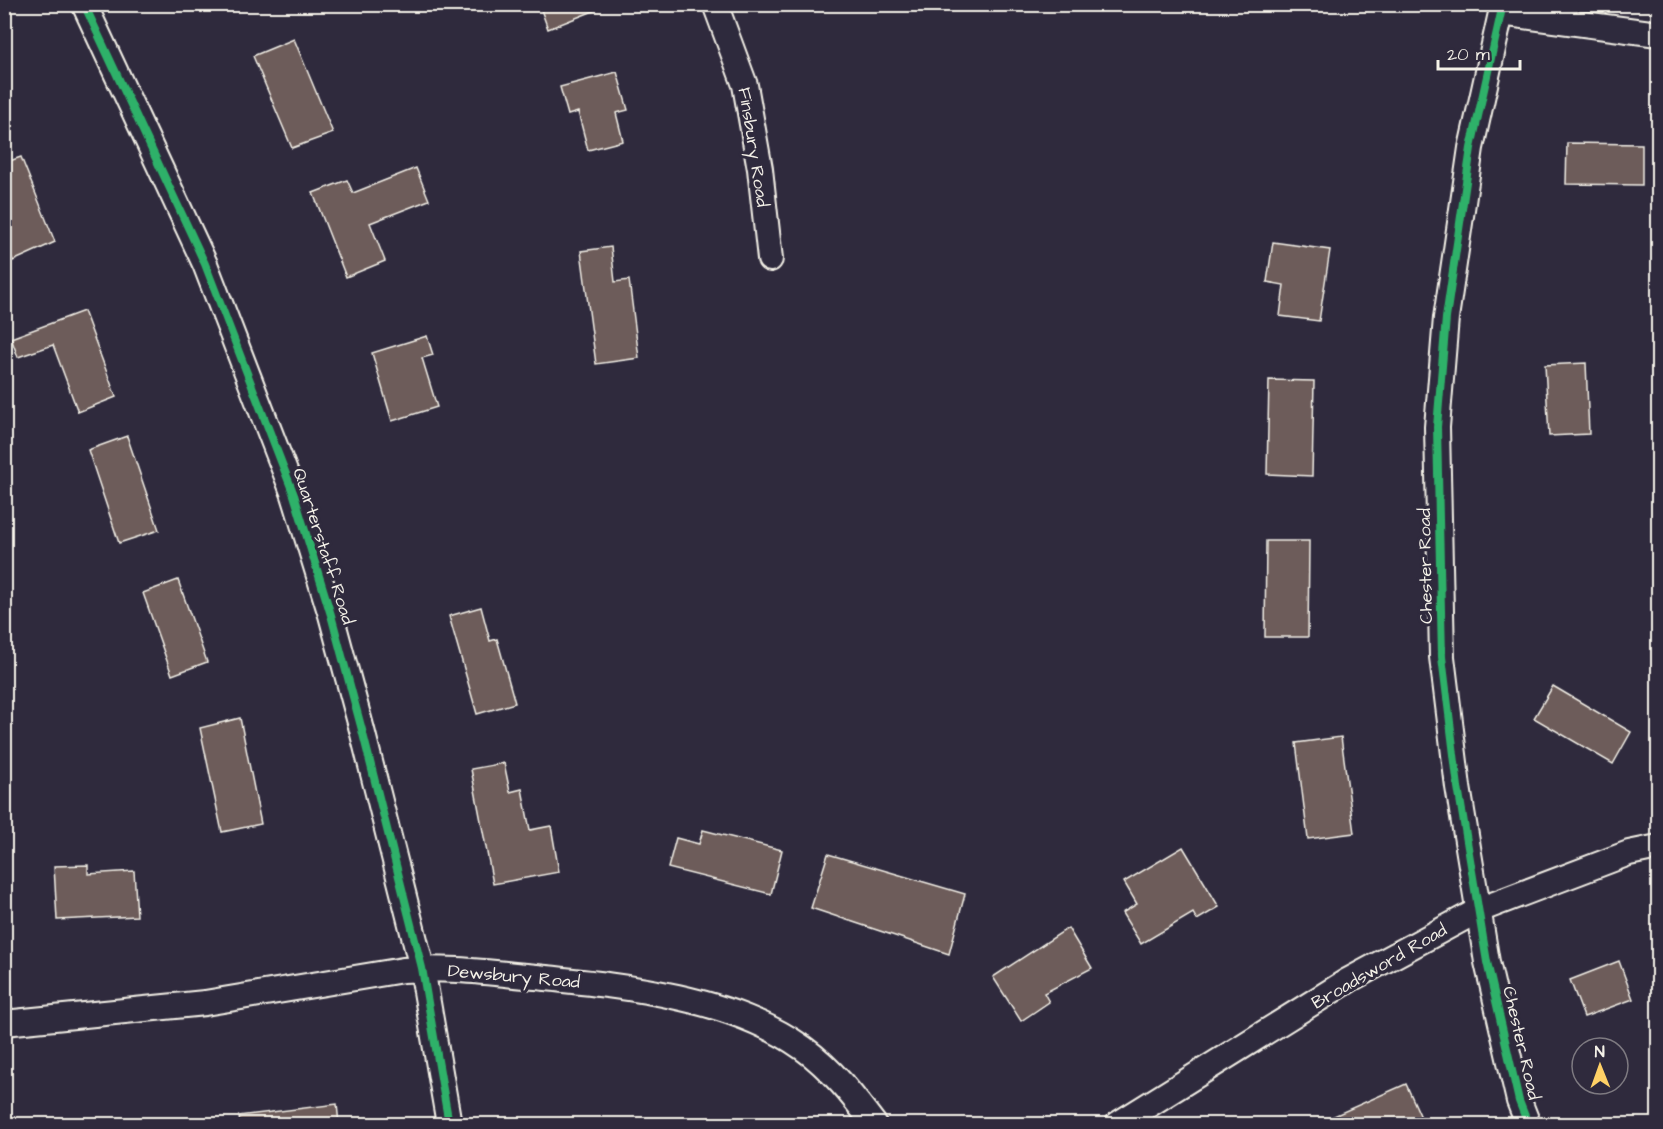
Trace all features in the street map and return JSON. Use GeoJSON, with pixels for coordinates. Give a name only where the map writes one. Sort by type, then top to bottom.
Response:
{"type":"FeatureCollection","features":[{"type":"Feature","properties":{"kind":"street","name":"Quarterstaff Road"},"geometry":{"type":"LineString","coordinates":[[84,4],[205,264],[294,495],[363,730],[422,969],[449,1125]]}},
{"type":"Feature","properties":{"kind":"street","name":"Finsbury Road"},"geometry":{"type":"LineString","coordinates":[[715,4],[745,85],[760,169],[770,259]]}},
{"type":"Feature","properties":{"kind":"street"},"geometry":{"type":"LineString","coordinates":[[1501,9],[1659,34]]}},
{"type":"Feature","properties":{"kind":"street","name":"Chester Road"},"geometry":{"type":"LineString","coordinates":[[1501,9],[1471,148],[1446,318],[1437,427],[1442,657],[1458,787],[1487,962],[1516,1089],[1528,1125]]}},
{"type":"Feature","properties":{"kind":"street","name":"Broadsword Road"},"geometry":{"type":"LineString","coordinates":[[1118,1125],[1349,980],[1479,910],[1629,853],[1659,847]]}},
{"type":"Feature","properties":{"kind":"street","name":"Dewsbury Road"},"geometry":{"type":"LineString","coordinates":[[4,1023],[205,1003],[404,970],[462,970],[612,985],[662,994],[723,1010],[769,1028],[802,1047],[831,1072],[874,1125]]}},
{"type":"Feature","properties":{"kind":"building"},"geometry":{"type":"Polygon","coordinates":[[[539,4],[594,4],[596,10],[548,29],[539,4]]]}},
{"type":"Feature","properties":{"kind":"building"},"geometry":{"type":"Polygon","coordinates":[[[294,39],[333,133],[292,148],[253,56],[294,39]]]}},
{"type":"Feature","properties":{"kind":"building"},"geometry":{"type":"Polygon","coordinates":[[[617,72],[628,110],[616,113],[623,141],[588,150],[578,112],[568,115],[560,87],[617,72]]]}},
{"type":"Feature","properties":{"kind":"building"},"geometry":{"type":"Polygon","coordinates":[[[1567,143],[1642,144],[1642,185],[1566,184],[1567,143]]]}},
{"type":"Feature","properties":{"kind":"building"},"geometry":{"type":"Polygon","coordinates":[[[21,157],[55,242],[13,261],[4,239],[4,163],[21,157]]]}},
{"type":"Feature","properties":{"kind":"building"},"geometry":{"type":"Polygon","coordinates":[[[416,168],[429,200],[370,223],[385,261],[346,277],[313,193],[347,180],[353,193],[416,168]]]}},
{"type":"Feature","properties":{"kind":"building"},"geometry":{"type":"Polygon","coordinates":[[[1273,242],[1330,250],[1319,321],[1280,316],[1284,285],[1267,282],[1273,242]]]}},
{"type":"Feature","properties":{"kind":"building"},"geometry":{"type":"Polygon","coordinates":[[[611,247],[615,282],[629,280],[639,358],[596,364],[581,251],[611,247]]]}},
{"type":"Feature","properties":{"kind":"building"},"geometry":{"type":"Polygon","coordinates":[[[84,311],[116,397],[78,412],[53,345],[18,357],[11,338],[84,311]]]}},
{"type":"Feature","properties":{"kind":"building"},"geometry":{"type":"Polygon","coordinates":[[[427,336],[433,355],[422,358],[437,407],[392,421],[372,353],[427,336]]]}},
{"type":"Feature","properties":{"kind":"building"},"geometry":{"type":"Polygon","coordinates":[[[1586,363],[1589,434],[1549,436],[1545,365],[1586,363]]]}},
{"type":"Feature","properties":{"kind":"building"},"geometry":{"type":"Polygon","coordinates":[[[1269,380],[1314,381],[1312,476],[1267,474],[1269,380]]]}},
{"type":"Feature","properties":{"kind":"building"},"geometry":{"type":"Polygon","coordinates":[[[127,436],[159,530],[119,543],[88,450],[127,436]]]}},
{"type":"Feature","properties":{"kind":"building"},"geometry":{"type":"Polygon","coordinates":[[[1266,541],[1309,541],[1308,637],[1265,637],[1266,541]]]}},
{"type":"Feature","properties":{"kind":"building"},"geometry":{"type":"Polygon","coordinates":[[[178,580],[207,662],[172,675],[143,593],[178,580]]]}},
{"type":"Feature","properties":{"kind":"building"},"geometry":{"type":"Polygon","coordinates":[[[481,607],[490,641],[497,639],[515,703],[477,714],[449,616],[481,607]]]}},
{"type":"Feature","properties":{"kind":"building"},"geometry":{"type":"Polygon","coordinates":[[[1553,686],[1631,732],[1613,764],[1534,718],[1553,686]]]}},
{"type":"Feature","properties":{"kind":"building"},"geometry":{"type":"Polygon","coordinates":[[[240,718],[261,824],[222,832],[200,728],[240,718]]]}},
{"type":"Feature","properties":{"kind":"building"},"geometry":{"type":"Polygon","coordinates":[[[1341,737],[1354,833],[1308,839],[1296,743],[1341,737]]]}},
{"type":"Feature","properties":{"kind":"building"},"geometry":{"type":"Polygon","coordinates":[[[504,763],[510,792],[522,789],[530,830],[551,826],[559,872],[493,884],[471,769],[504,763]]]}},
{"type":"Feature","properties":{"kind":"building"},"geometry":{"type":"Polygon","coordinates":[[[703,830],[782,850],[771,894],[668,868],[676,838],[699,844],[703,830]]]}},
{"type":"Feature","properties":{"kind":"building"},"geometry":{"type":"Polygon","coordinates":[[[1183,847],[1219,907],[1197,920],[1193,913],[1141,944],[1122,913],[1137,904],[1124,882],[1183,847]]]}},
{"type":"Feature","properties":{"kind":"building"},"geometry":{"type":"Polygon","coordinates":[[[828,854],[965,894],[949,954],[811,908],[828,854]]]}},
{"type":"Feature","properties":{"kind":"building"},"geometry":{"type":"Polygon","coordinates":[[[88,865],[88,874],[134,871],[137,916],[57,920],[54,866],[88,865]]]}},
{"type":"Feature","properties":{"kind":"building"},"geometry":{"type":"Polygon","coordinates":[[[1068,928],[1092,968],[1044,993],[1049,1002],[1021,1021],[993,977],[1068,928]]]}},
{"type":"Feature","properties":{"kind":"building"},"geometry":{"type":"Polygon","coordinates":[[[1619,961],[1633,999],[1584,1017],[1570,980],[1619,961]]]}},
{"type":"Feature","properties":{"kind":"building"},"geometry":{"type":"Polygon","coordinates":[[[1406,1084],[1424,1124],[1330,1124],[1327,1119],[1406,1084]]]}},
{"type":"Feature","properties":{"kind":"building"},"geometry":{"type":"Polygon","coordinates":[[[337,1104],[339,1124],[240,1124],[239,1116],[337,1104]]]}},
{"type":"Feature","properties":{"kind":"building"},"geometry":{"type":"Polygon","coordinates":[[[176,1118],[177,1124],[145,1124],[145,1120],[176,1118]]]}},
{"type":"Feature","properties":{"kind":"cycle path"},"geometry":{"type":"LineString","coordinates":[[84,4],[205,264],[294,495],[331,615],[422,968],[449,1124]]}},
{"type":"Feature","properties":{"kind":"cycle path"},"geometry":{"type":"LineString","coordinates":[[1501,4],[1501,13],[1471,148],[1446,318],[1437,427],[1442,657],[1458,787],[1487,962],[1519,1101],[1528,1124]]}}]}
